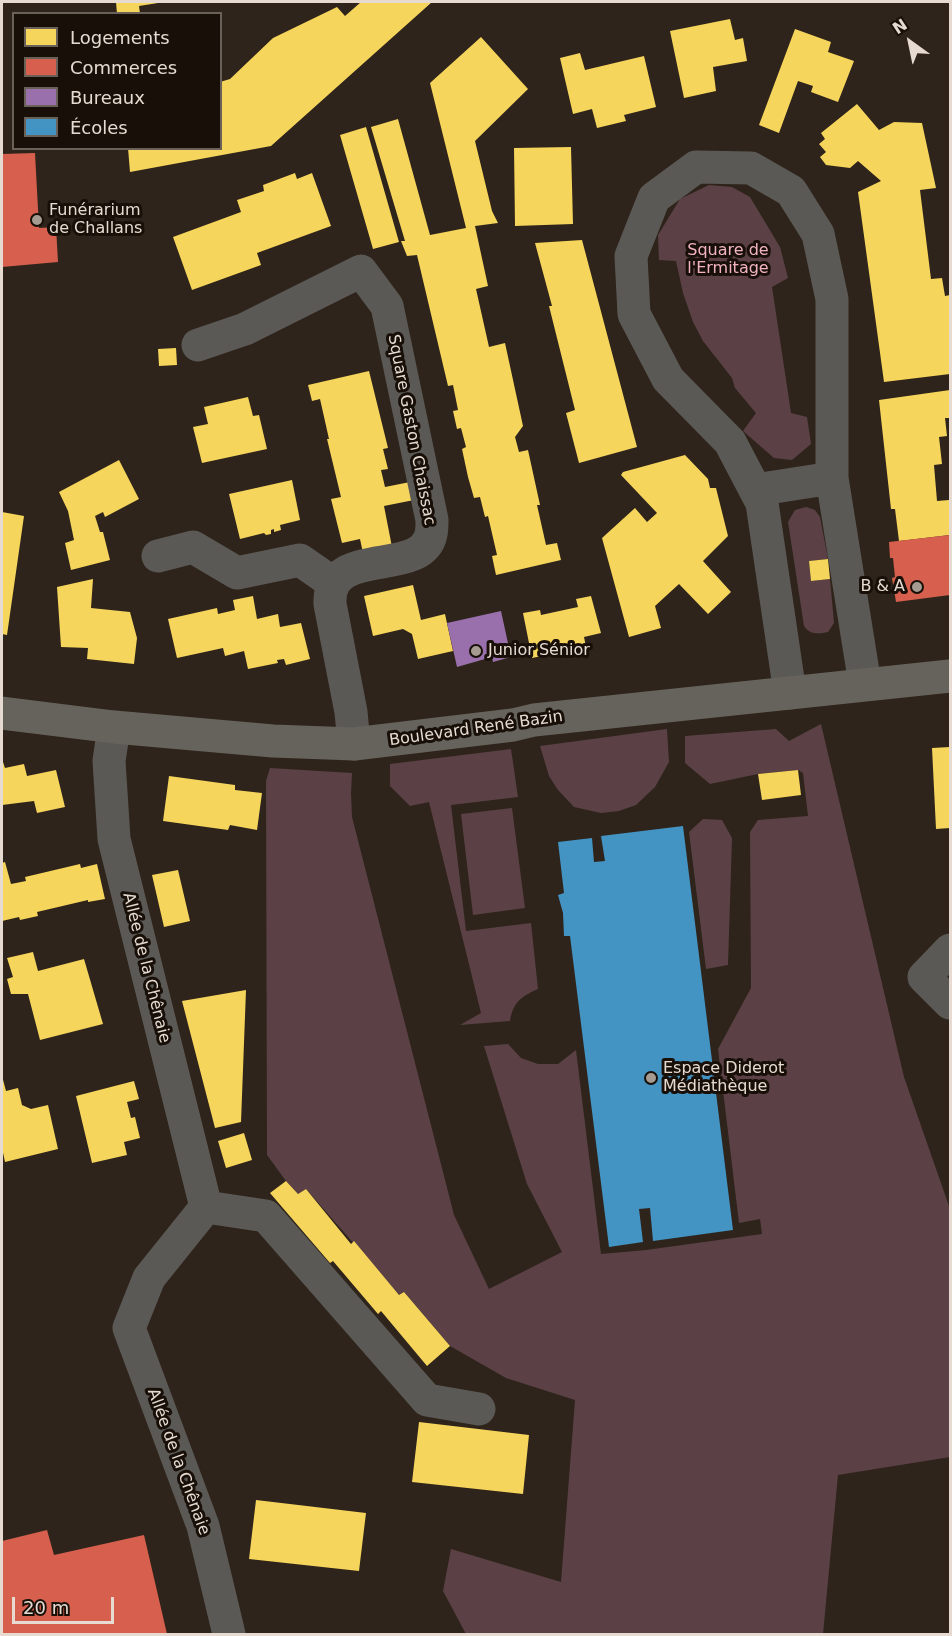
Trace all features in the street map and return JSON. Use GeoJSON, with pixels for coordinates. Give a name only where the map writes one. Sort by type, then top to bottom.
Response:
{"type":"FeatureCollection","features":[{"type":"Feature","properties":{"kind":"main road","name":"Boulevard René Bazin"},"geometry":{"type":"LineString","coordinates":[[2,713],[114,727],[288,742],[354,744],[513,725],[534,720],[951,676]]}},
{"type":"Feature","properties":{"kind":"street"},"geometry":{"type":"LineString","coordinates":[[790,693],[762,503],[730,442],[668,379],[634,314],[631,256],[654,198],[696,167],[751,168],[790,190],[818,234],[832,299],[832,478],[865,684]]}},
{"type":"Feature","properties":{"kind":"street","name":"Square Gaston Chaissac"},"geometry":{"type":"LineString","coordinates":[[198,345],[245,329],[361,271],[387,306],[432,520],[431,536],[424,546],[412,556],[354,568],[333,583]]}},
{"type":"Feature","properties":{"kind":"street"},"geometry":{"type":"LineString","coordinates":[[756,490],[832,478]]}},
{"type":"Feature","properties":{"kind":"street"},"geometry":{"type":"LineString","coordinates":[[158,556],[194,547],[237,573],[300,560],[333,583],[330,604],[351,712],[354,744]]}},
{"type":"Feature","properties":{"kind":"street","name":"Allée de la Chênaie"},"geometry":{"type":"LineString","coordinates":[[114,727],[109,761],[114,839],[206,1207],[149,1278],[129,1328],[203,1526],[229,1635]]}},
{"type":"Feature","properties":{"kind":"street"},"geometry":{"type":"LineString","coordinates":[[951,950],[924,977],[951,1003]]}},
{"type":"Feature","properties":{"kind":"street"},"geometry":{"type":"LineString","coordinates":[[206,1207],[266,1216],[427,1400],[479,1409]]}},
{"type":"Feature","properties":{"kind":"green space","name":"Square de l'Ermitage"},"geometry":{"type":"Polygon","coordinates":[[[709,185],[732,187],[750,197],[780,247],[788,278],[772,287],[791,413],[807,417],[811,444],[792,460],[774,458],[743,431],[756,413],[735,388],[732,378],[703,341],[693,322],[683,293],[676,261],[659,260],[658,235],[680,199],[709,185]]]}},
{"type":"Feature","properties":{"kind":"green space"},"geometry":{"type":"Polygon","coordinates":[[[806,507],[815,510],[820,517],[828,559],[809,561],[811,581],[830,579],[834,623],[828,632],[814,633],[804,626],[788,522],[795,510],[806,507]]]}},
{"type":"Feature","properties":{"kind":"green space"},"geometry":{"type":"Polygon","coordinates":[[[821,724],[904,1077],[950,1209],[950,1457],[838,1475],[823,1634],[466,1634],[443,1591],[451,1549],[561,1582],[575,1400],[506,1378],[450,1346],[404,1292],[399,1295],[306,1189],[298,1194],[267,1155],[266,781],[270,768],[352,773],[352,817],[454,1215],[489,1289],[562,1252],[527,1184],[484,1046],[508,1044],[521,1058],[538,1064],[558,1064],[576,1050],[601,1254],[762,1234],[760,1219],[739,1223],[718,1049],[751,988],[750,832],[758,820],[808,816],[803,773],[798,770],[758,774],[710,784],[685,763],[685,736],[776,729],[789,741],[821,724]]]}},
{"type":"Feature","properties":{"kind":"green space"},"geometry":{"type":"Polygon","coordinates":[[[667,729],[669,762],[655,787],[636,805],[619,811],[601,813],[574,807],[549,776],[540,746],[667,729]]]}},
{"type":"Feature","properties":{"kind":"green space"},"geometry":{"type":"Polygon","coordinates":[[[511,749],[518,797],[451,805],[466,931],[531,923],[538,989],[527,994],[516,1004],[510,1021],[460,1025],[481,1013],[429,802],[410,806],[390,786],[390,764],[511,749]]]}},
{"type":"Feature","properties":{"kind":"green space"},"geometry":{"type":"Polygon","coordinates":[[[512,808],[525,908],[473,915],[461,814],[512,808]]]}},
{"type":"Feature","properties":{"kind":"green space"},"geometry":{"type":"Polygon","coordinates":[[[703,819],[722,820],[732,838],[728,965],[706,969],[689,832],[703,819]]]}},
{"type":"Feature","properties":{"kind":"building: Logements"},"geometry":{"type":"Polygon","coordinates":[[[116,2],[158,2],[139,6],[140,12],[117,12],[116,2]]]}},
{"type":"Feature","properties":{"kind":"building: Logements"},"geometry":{"type":"Polygon","coordinates":[[[361,2],[432,2],[271,146],[130,172],[128,150],[222,150],[222,81],[230,79],[273,38],[337,7],[345,16],[361,2]]]}},
{"type":"Feature","properties":{"kind":"building: Logements"},"geometry":{"type":"Polygon","coordinates":[[[730,19],[735,40],[743,38],[747,61],[713,67],[716,91],[684,98],[670,31],[730,19]]]}},
{"type":"Feature","properties":{"kind":"building: Logements"},"geometry":{"type":"Polygon","coordinates":[[[795,29],[831,42],[828,52],[854,61],[838,102],[811,92],[813,86],[798,81],[779,133],[759,125],[795,29]]]}},
{"type":"Feature","properties":{"kind":"building: Logements"},"geometry":{"type":"Polygon","coordinates":[[[481,37],[528,89],[475,141],[492,211],[498,223],[475,226],[488,286],[476,289],[489,347],[505,343],[523,426],[515,437],[519,452],[528,450],[546,545],[557,543],[561,560],[496,575],[492,556],[497,555],[488,516],[485,517],[480,497],[474,498],[468,477],[462,449],[466,447],[461,428],[457,429],[453,411],[458,410],[453,385],[448,386],[417,255],[407,256],[401,241],[405,241],[371,127],[398,119],[430,235],[466,228],[430,83],[481,37]]]}},
{"type":"Feature","properties":{"kind":"building: Logements"},"geometry":{"type":"Polygon","coordinates":[[[580,53],[585,70],[644,56],[656,107],[624,115],[626,121],[597,128],[592,109],[573,114],[560,58],[580,53]]]}},
{"type":"Feature","properties":{"kind":"building: Logements"},"geometry":{"type":"Polygon","coordinates":[[[857,104],[879,130],[894,122],[922,123],[936,188],[920,190],[931,279],[942,278],[945,296],[950,295],[950,374],[884,382],[858,192],[881,181],[858,161],[850,168],[826,165],[820,157],[826,152],[819,144],[825,139],[821,133],[857,104]]]}},
{"type":"Feature","properties":{"kind":"building: Logements"},"geometry":{"type":"Polygon","coordinates":[[[366,127],[399,242],[373,249],[340,135],[366,127]]]}},
{"type":"Feature","properties":{"kind":"building: Logements"},"geometry":{"type":"Polygon","coordinates":[[[571,147],[573,224],[515,226],[514,148],[571,147]]]}},
{"type":"Feature","properties":{"kind":"building: Logements"},"geometry":{"type":"Polygon","coordinates":[[[295,173],[297,179],[312,173],[331,226],[257,253],[261,265],[192,290],[173,237],[241,212],[237,200],[264,191],[263,185],[295,173]]]}},
{"type":"Feature","properties":{"kind":"building: Logements"},"geometry":{"type":"Polygon","coordinates":[[[582,240],[637,447],[579,463],[566,413],[575,410],[549,306],[552,306],[535,243],[582,240]]]}},
{"type":"Feature","properties":{"kind":"building: Logements"},"geometry":{"type":"Polygon","coordinates":[[[176,348],[177,365],[159,366],[158,349],[176,348]]]}},
{"type":"Feature","properties":{"kind":"building: Logements"},"geometry":{"type":"Polygon","coordinates":[[[369,371],[388,448],[383,449],[388,469],[381,470],[385,487],[410,482],[414,500],[384,506],[392,547],[363,553],[360,539],[342,543],[331,499],[341,497],[327,439],[329,439],[320,399],[312,401],[308,385],[369,371]]]}},
{"type":"Feature","properties":{"kind":"building: Logements"},"geometry":{"type":"Polygon","coordinates":[[[950,390],[950,418],[945,418],[947,436],[939,437],[942,464],[934,465],[937,501],[949,500],[950,535],[899,541],[895,509],[891,509],[879,400],[950,390]]]}},
{"type":"Feature","properties":{"kind":"building: Logements"},"geometry":{"type":"Polygon","coordinates":[[[248,397],[253,416],[259,415],[267,449],[202,463],[193,427],[208,424],[204,407],[248,397]]]}},
{"type":"Feature","properties":{"kind":"building: Logements"},"geometry":{"type":"Polygon","coordinates":[[[685,455],[708,479],[710,488],[716,488],[728,536],[703,561],[731,592],[708,614],[679,584],[655,606],[661,628],[629,637],[602,538],[635,508],[647,522],[657,513],[621,475],[623,472],[685,455]]]}},
{"type":"Feature","properties":{"kind":"building: Logements"},"geometry":{"type":"Polygon","coordinates":[[[119,460],[139,499],[105,517],[103,512],[95,516],[100,532],[103,532],[110,560],[71,570],[65,543],[74,540],[68,511],[59,492],[119,460]]]}},
{"type":"Feature","properties":{"kind":"building: Logements"},"geometry":{"type":"Polygon","coordinates":[[[292,480],[300,520],[280,525],[281,530],[274,532],[274,529],[271,530],[271,534],[264,533],[240,539],[229,494],[292,480]]]}},
{"type":"Feature","properties":{"kind":"building: Logements"},"geometry":{"type":"Polygon","coordinates":[[[2,512],[24,516],[7,635],[2,634],[2,512]]]}},
{"type":"Feature","properties":{"kind":"building: Logements"},"geometry":{"type":"Polygon","coordinates":[[[828,559],[830,579],[811,581],[809,561],[828,559]]]}},
{"type":"Feature","properties":{"kind":"building: Logements"},"geometry":{"type":"Polygon","coordinates":[[[93,579],[91,608],[130,612],[137,638],[134,664],[87,659],[88,648],[61,647],[57,587],[93,579]]]}},
{"type":"Feature","properties":{"kind":"building: Logements"},"geometry":{"type":"Polygon","coordinates":[[[413,585],[421,620],[445,614],[453,651],[418,659],[412,634],[403,629],[373,636],[364,596],[413,585]]]}},
{"type":"Feature","properties":{"kind":"building: Logements"},"geometry":{"type":"Polygon","coordinates":[[[253,596],[257,619],[278,614],[280,627],[301,623],[310,659],[286,665],[284,659],[277,660],[278,663],[248,669],[244,651],[225,656],[223,648],[177,658],[168,619],[217,608],[218,614],[235,610],[233,600],[253,596]]]}},
{"type":"Feature","properties":{"kind":"building: Logements"},"geometry":{"type":"Polygon","coordinates":[[[591,596],[601,633],[584,637],[586,647],[532,658],[523,613],[540,610],[541,615],[578,607],[576,599],[591,596]]]}},
{"type":"Feature","properties":{"kind":"building: Logements"},"geometry":{"type":"Polygon","coordinates":[[[950,747],[950,828],[936,829],[932,748],[950,747]]]}},
{"type":"Feature","properties":{"kind":"building: Logements"},"geometry":{"type":"Polygon","coordinates":[[[2,759],[5,768],[24,764],[27,776],[56,770],[65,807],[37,813],[34,801],[2,805],[2,759]]]}},
{"type":"Feature","properties":{"kind":"building: Logements"},"geometry":{"type":"Polygon","coordinates":[[[798,770],[801,795],[762,800],[758,774],[798,770]]]}},
{"type":"Feature","properties":{"kind":"building: Logements"},"geometry":{"type":"Polygon","coordinates":[[[169,776],[235,785],[235,790],[262,793],[257,830],[230,825],[228,830],[163,821],[169,776]]]}},
{"type":"Feature","properties":{"kind":"building: Logements"},"geometry":{"type":"Polygon","coordinates":[[[5,862],[11,884],[26,881],[25,877],[80,864],[81,868],[97,864],[105,899],[88,902],[88,900],[37,912],[38,916],[20,920],[19,917],[2,921],[2,863],[5,862]]]}},
{"type":"Feature","properties":{"kind":"building: Logements"},"geometry":{"type":"Polygon","coordinates":[[[178,870],[190,921],[164,927],[152,875],[178,870]]]}},
{"type":"Feature","properties":{"kind":"building: Logements"},"geometry":{"type":"Polygon","coordinates":[[[33,952],[38,971],[84,959],[103,1024],[40,1040],[28,994],[11,994],[7,979],[13,977],[7,958],[33,952]]]}},
{"type":"Feature","properties":{"kind":"building: Logements"},"geometry":{"type":"Polygon","coordinates":[[[246,990],[241,1122],[215,1128],[182,1001],[246,990]]]}},
{"type":"Feature","properties":{"kind":"building: Logements"},"geometry":{"type":"Polygon","coordinates":[[[2,1076],[6,1091],[18,1088],[22,1105],[31,1109],[48,1105],[58,1149],[5,1162],[2,1148],[2,1076]]]}},
{"type":"Feature","properties":{"kind":"building: Logements"},"geometry":{"type":"Polygon","coordinates":[[[134,1081],[139,1099],[127,1102],[131,1118],[135,1117],[140,1138],[124,1142],[127,1155],[92,1163],[76,1096],[134,1081]]]}},
{"type":"Feature","properties":{"kind":"building: Logements"},"geometry":{"type":"Polygon","coordinates":[[[244,1133],[252,1160],[226,1168],[218,1141],[244,1133]]]}},
{"type":"Feature","properties":{"kind":"building: Logements"},"geometry":{"type":"Polygon","coordinates":[[[286,1181],[298,1194],[306,1189],[351,1244],[354,1241],[399,1295],[404,1292],[450,1346],[427,1366],[381,1311],[378,1314],[333,1261],[330,1263],[270,1193],[286,1181]]]}},
{"type":"Feature","properties":{"kind":"building: Logements"},"geometry":{"type":"Polygon","coordinates":[[[419,1422],[529,1435],[523,1494],[412,1482],[419,1422]]]}},
{"type":"Feature","properties":{"kind":"building: Logements"},"geometry":{"type":"Polygon","coordinates":[[[256,1500],[366,1513],[359,1571],[249,1559],[256,1500]]]}},
{"type":"Feature","properties":{"kind":"building: Commerces"},"geometry":{"type":"Polygon","coordinates":[[[35,153],[39,228],[56,227],[58,262],[2,267],[2,154],[35,153]]]}},
{"type":"Feature","properties":{"kind":"building: Commerces"},"geometry":{"type":"Polygon","coordinates":[[[950,535],[950,595],[896,602],[892,578],[895,577],[893,558],[890,558],[889,542],[950,535]]]}},
{"type":"Feature","properties":{"kind":"building: Commerces"},"geometry":{"type":"Polygon","coordinates":[[[47,1530],[54,1555],[144,1535],[167,1634],[2,1634],[2,1541],[47,1530]]]}},
{"type":"Feature","properties":{"kind":"building: Bureaux"},"geometry":{"type":"Polygon","coordinates":[[[501,611],[511,657],[493,662],[492,657],[457,667],[447,623],[501,611]]]}},
{"type":"Feature","properties":{"kind":"building: Écoles","name":"Espace Diderot Médiathèque"},"geometry":{"type":"Polygon","coordinates":[[[683,826],[733,1230],[653,1241],[650,1208],[639,1209],[643,1242],[609,1247],[570,936],[564,936],[563,913],[558,895],[564,893],[558,842],[592,838],[594,862],[605,861],[601,836],[683,826]]]}},
{"type":"Feature","properties":{"kind":"place","name":"Funérarium de Challans"},"geometry":{"type":"Point","coordinates":[37,220]}},
{"type":"Feature","properties":{"kind":"place","name":"B & A"},"geometry":{"type":"Point","coordinates":[917,587]}},
{"type":"Feature","properties":{"kind":"place","name":"Junior Sénior"},"geometry":{"type":"Point","coordinates":[476,651]}},
{"type":"Feature","properties":{"kind":"place","name":"Espace Diderot Médiathèque"},"geometry":{"type":"Point","coordinates":[651,1078]}}]}
